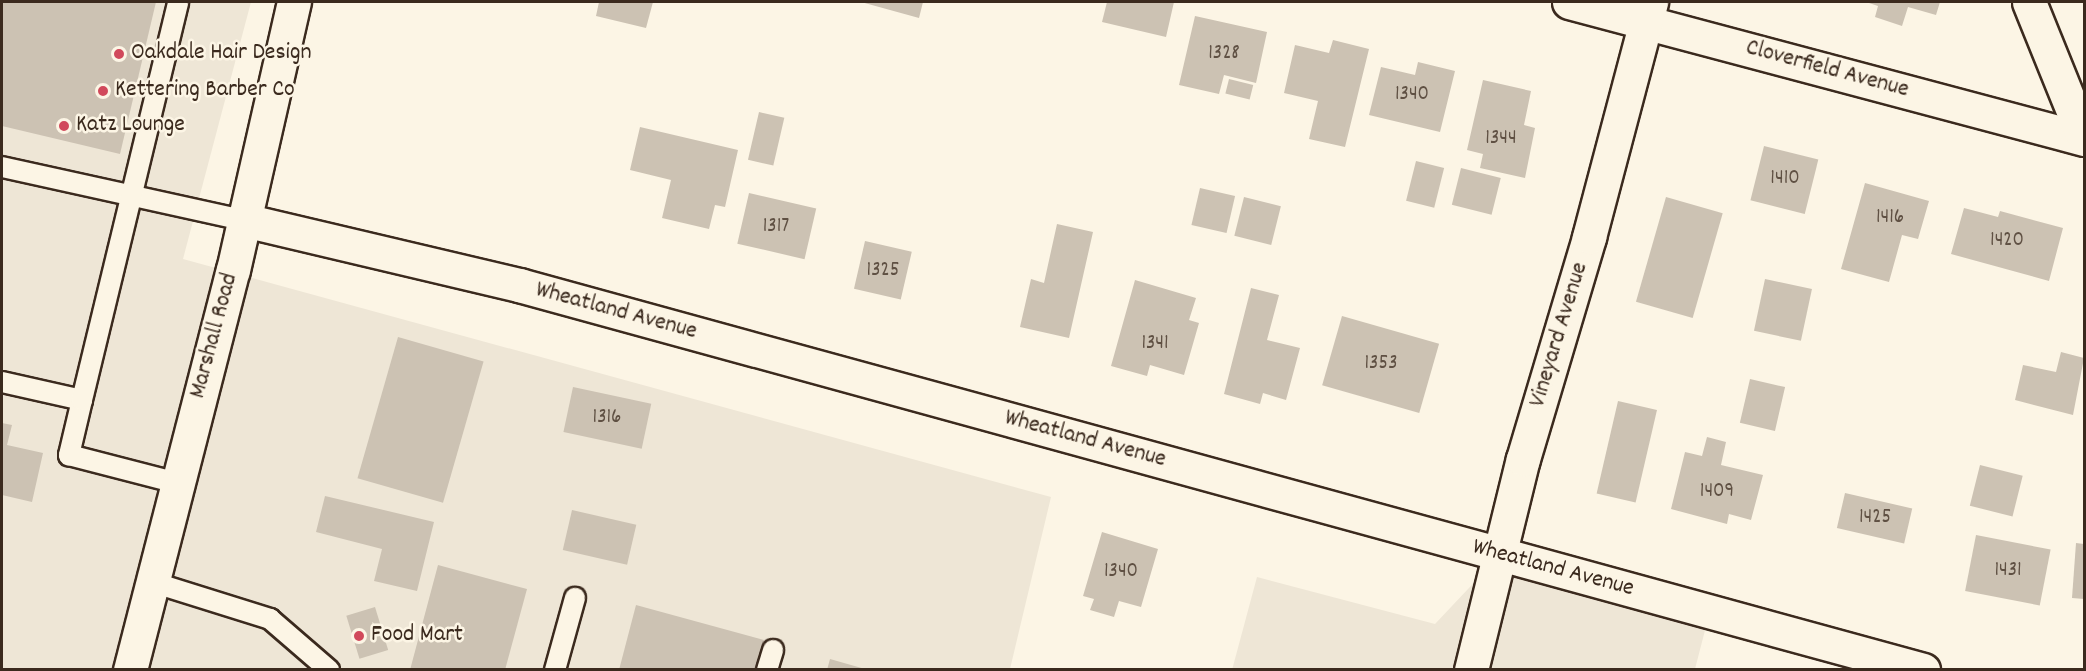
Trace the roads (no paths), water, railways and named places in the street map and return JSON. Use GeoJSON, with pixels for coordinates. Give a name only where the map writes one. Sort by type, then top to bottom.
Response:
{"type":"FeatureCollection","features":[{"type":"Feature","properties":{"kind":"street","name":"Marshall Road"},"geometry":{"type":"LineString","coordinates":[[130,669],[243,220],[294,2]]}},
{"type":"Feature","properties":{"kind":"street","name":"Cloverfield Avenue"},"geometry":{"type":"LineString","coordinates":[[1569,2],[1648,12],[2085,138]]}},
{"type":"Feature","properties":{"kind":"street"},"geometry":{"type":"LineString","coordinates":[[2029,2],[2085,138]]}},
{"type":"Feature","properties":{"kind":"street","name":"Vineyard Avenue"},"geometry":{"type":"LineString","coordinates":[[1471,669],[1523,459],[1648,12]]}},
{"type":"Feature","properties":{"kind":"street","name":"Wheatland Avenue"},"geometry":{"type":"LineString","coordinates":[[243,220],[519,285],[1923,669]]}},
{"type":"Feature","properties":{"kind":"lane"},"geometry":{"type":"LineString","coordinates":[[177,483],[69,455],[178,2]]}},
{"type":"Feature","properties":{"kind":"lane"},"geometry":{"type":"LineString","coordinates":[[2,166],[243,220]]}},
{"type":"Feature","properties":{"kind":"lane"},"geometry":{"type":"LineString","coordinates":[[2,382],[82,400]]}},
{"type":"Feature","properties":{"kind":"lane"},"geometry":{"type":"LineString","coordinates":[[152,582],[270,619],[328,669]]}},
{"type":"Feature","properties":{"kind":"lane"},"geometry":{"type":"LineString","coordinates":[[555,669],[575,598]]}},
{"type":"Feature","properties":{"kind":"lane"},"geometry":{"type":"LineString","coordinates":[[767,669],[773,650]]}},
{"type":"Feature","properties":{"kind":"place","name":"Oakdale Hair Design"},"geometry":{"type":"Point","coordinates":[119,54]}},
{"type":"Feature","properties":{"kind":"place","name":"Kettering Barber Co"},"geometry":{"type":"Point","coordinates":[103,91]}},
{"type":"Feature","properties":{"kind":"place","name":"Katz Lounge"},"geometry":{"type":"Point","coordinates":[64,126]}},
{"type":"Feature","properties":{"kind":"place","name":"Food Mart"},"geometry":{"type":"Point","coordinates":[359,636]}}]}
